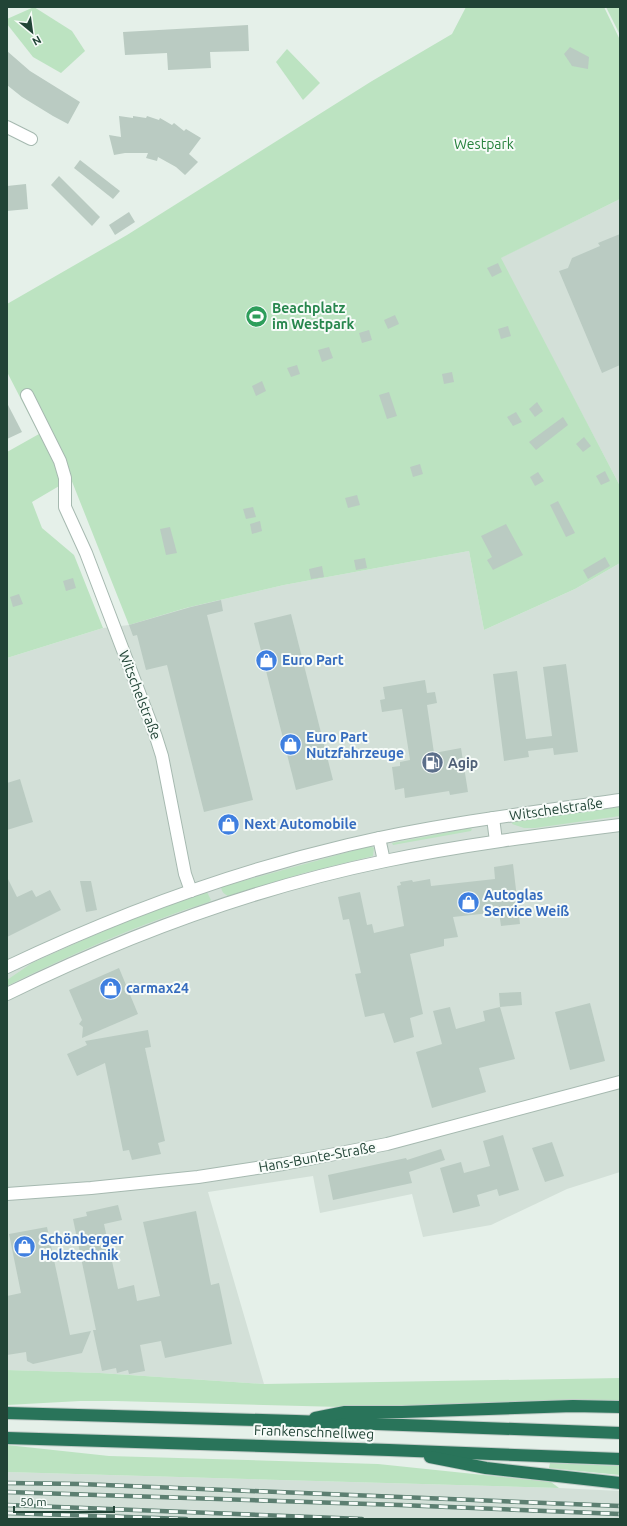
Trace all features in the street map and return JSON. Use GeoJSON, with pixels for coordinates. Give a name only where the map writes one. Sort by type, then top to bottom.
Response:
{"type":"FeatureCollection","features":[{"type":"Feature","properties":{"kind":"highway"},"geometry":{"type":"LineString","coordinates":[[296,1422],[345,1412],[402,1412],[573,1406],[620,1407]]}},
{"type":"Feature","properties":{"kind":"highway","name":"Frankenschnellweg"},"geometry":{"type":"LineString","coordinates":[[7,1413],[620,1433]]}},
{"type":"Feature","properties":{"kind":"highway","name":"Frankenschnellweg"},"geometry":{"type":"LineString","coordinates":[[7,1438],[620,1459]]}},
{"type":"Feature","properties":{"kind":"highway"},"geometry":{"type":"LineString","coordinates":[[390,1450],[486,1468],[620,1483]]}},
{"type":"Feature","properties":{"kind":"street"},"geometry":{"type":"LineString","coordinates":[[7,127],[31,139]]}},
{"type":"Feature","properties":{"kind":"street","name":"Witschelstraße"},"geometry":{"type":"LineString","coordinates":[[27,395],[60,461],[66,478],[65,507],[86,553],[156,737],[162,756],[184,866],[191,891]]}},
{"type":"Feature","properties":{"kind":"street","name":"Witschelstraße"},"geometry":{"type":"LineString","coordinates":[[7,968],[109,921],[191,891],[294,859],[380,838],[493,818],[620,800]]}},
{"type":"Feature","properties":{"kind":"street","name":"Witschelstraße"},"geometry":{"type":"LineString","coordinates":[[493,818],[496,842]]}},
{"type":"Feature","properties":{"kind":"street","name":"Witschelstraße"},"geometry":{"type":"LineString","coordinates":[[7,994],[94,954],[201,912],[295,883],[384,861],[496,842],[620,825]]}},
{"type":"Feature","properties":{"kind":"street"},"geometry":{"type":"LineString","coordinates":[[380,838],[384,861]]}},
{"type":"Feature","properties":{"kind":"street","name":"Hans-Bunte-Straße"},"geometry":{"type":"LineString","coordinates":[[7,1194],[86,1189],[198,1177],[283,1164],[387,1144],[620,1082]]}},
{"type":"Feature","properties":{"kind":"shaded area"},"geometry":{"type":"Polygon","coordinates":[[[620,199],[620,486],[500,258],[620,199]]]}},
{"type":"Feature","properties":{"kind":"shaded area"},"geometry":{"type":"Polygon","coordinates":[[[469,551],[484,630],[575,589],[620,563],[620,1172],[567,1189],[491,1225],[423,1237],[412,1194],[320,1213],[313,1176],[208,1192],[264,1384],[100,1373],[7,1370],[7,658],[103,628],[129,625],[186,608],[284,585],[469,551]]]}},
{"type":"Feature","properties":{"kind":"shaded area"},"geometry":{"type":"Polygon","coordinates":[[[7,1472],[620,1491],[620,1519],[7,1519],[7,1472]]]}},
{"type":"Feature","properties":{"kind":"green space"},"geometry":{"type":"Polygon","coordinates":[[[34,7],[72,31],[85,51],[61,73],[33,57],[7,24],[7,19],[34,7]]]}},
{"type":"Feature","properties":{"kind":"green space","name":"Westpark"},"geometry":{"type":"Polygon","coordinates":[[[466,7],[604,7],[620,40],[620,199],[501,258],[620,486],[620,563],[575,589],[484,630],[469,551],[284,585],[186,608],[129,625],[71,479],[32,502],[42,528],[74,555],[103,628],[7,658],[7,452],[39,434],[7,372],[7,304],[127,235],[372,81],[452,34],[466,7]]]}},
{"type":"Feature","properties":{"kind":"green space"},"geometry":{"type":"Polygon","coordinates":[[[606,7],[620,7],[619,33],[606,7]]]}},
{"type":"Feature","properties":{"kind":"green space"},"geometry":{"type":"Polygon","coordinates":[[[287,49],[320,83],[303,100],[276,62],[287,49]]]}},
{"type":"Feature","properties":{"kind":"green space"},"geometry":{"type":"Polygon","coordinates":[[[620,807],[620,816],[535,828],[524,828],[512,824],[513,821],[620,807]]]}},
{"type":"Feature","properties":{"kind":"green space"},"geometry":{"type":"Polygon","coordinates":[[[470,828],[472,829],[471,831],[393,845],[392,843],[470,828]]]}},
{"type":"Feature","properties":{"kind":"green space"},"geometry":{"type":"Polygon","coordinates":[[[370,846],[374,848],[373,856],[304,873],[228,896],[221,889],[221,887],[370,846]]]}},
{"type":"Feature","properties":{"kind":"green space"},"geometry":{"type":"Polygon","coordinates":[[[207,892],[211,900],[209,902],[106,940],[7,986],[7,980],[32,963],[140,916],[207,892]]]}},
{"type":"Feature","properties":{"kind":"green space"},"geometry":{"type":"Polygon","coordinates":[[[7,1370],[100,1373],[264,1384],[620,1378],[620,1402],[585,1401],[341,1407],[80,1401],[7,1405],[7,1370]]]}},
{"type":"Feature","properties":{"kind":"green space"},"geometry":{"type":"Polygon","coordinates":[[[7,1445],[109,1456],[378,1464],[551,1482],[559,1488],[7,1472],[7,1445]]]}},
{"type":"Feature","properties":{"kind":"green space"},"geometry":{"type":"Polygon","coordinates":[[[550,1463],[620,1466],[620,1475],[549,1468],[550,1463]]]}},
{"type":"Feature","properties":{"kind":"building"},"geometry":{"type":"Polygon","coordinates":[[[248,25],[249,51],[210,52],[211,68],[168,70],[167,53],[125,55],[123,32],[248,25]]]}},
{"type":"Feature","properties":{"kind":"building"},"geometry":{"type":"Polygon","coordinates":[[[570,47],[589,57],[588,69],[572,66],[564,54],[570,47]]]}},
{"type":"Feature","properties":{"kind":"building"},"geometry":{"type":"Polygon","coordinates":[[[7,51],[30,71],[80,102],[68,124],[22,97],[7,85],[7,51]]]}},
{"type":"Feature","properties":{"kind":"building"},"geometry":{"type":"Polygon","coordinates":[[[119,116],[146,118],[147,116],[159,120],[160,118],[172,125],[174,123],[184,131],[186,129],[201,138],[189,154],[198,162],[185,175],[176,167],[158,157],[157,161],[146,158],[148,153],[125,153],[114,155],[109,135],[121,137],[119,116]]]}},
{"type":"Feature","properties":{"kind":"building"},"geometry":{"type":"Polygon","coordinates":[[[80,160],[120,191],[113,199],[74,168],[80,160]]]}},
{"type":"Feature","properties":{"kind":"building"},"geometry":{"type":"Polygon","coordinates":[[[59,176],[100,217],[92,226],[51,185],[59,176]]]}},
{"type":"Feature","properties":{"kind":"building"},"geometry":{"type":"Polygon","coordinates":[[[26,184],[28,209],[7,211],[7,186],[26,184]]]}},
{"type":"Feature","properties":{"kind":"building"},"geometry":{"type":"Polygon","coordinates":[[[129,212],[135,222],[115,235],[109,225],[129,212]]]}},
{"type":"Feature","properties":{"kind":"building"},"geometry":{"type":"Polygon","coordinates":[[[620,234],[620,365],[602,373],[559,271],[568,268],[572,258],[600,246],[598,243],[620,234]]]}},
{"type":"Feature","properties":{"kind":"building"},"geometry":{"type":"Polygon","coordinates":[[[498,263],[502,272],[492,277],[487,268],[498,263]]]}},
{"type":"Feature","properties":{"kind":"building"},"geometry":{"type":"Polygon","coordinates":[[[395,315],[399,324],[388,329],[384,320],[395,315]]]}},
{"type":"Feature","properties":{"kind":"building"},"geometry":{"type":"Polygon","coordinates":[[[508,326],[511,336],[501,339],[498,329],[508,326]]]}},
{"type":"Feature","properties":{"kind":"building"},"geometry":{"type":"Polygon","coordinates":[[[369,330],[372,340],[362,343],[359,333],[369,330]]]}},
{"type":"Feature","properties":{"kind":"building"},"geometry":{"type":"Polygon","coordinates":[[[329,347],[333,358],[322,362],[318,350],[329,347]]]}},
{"type":"Feature","properties":{"kind":"building"},"geometry":{"type":"Polygon","coordinates":[[[297,365],[300,374],[291,377],[287,368],[297,365]]]}},
{"type":"Feature","properties":{"kind":"building"},"geometry":{"type":"Polygon","coordinates":[[[452,372],[454,382],[444,384],[442,374],[452,372]]]}},
{"type":"Feature","properties":{"kind":"building"},"geometry":{"type":"Polygon","coordinates":[[[262,381],[266,391],[256,396],[252,386],[262,381]]]}},
{"type":"Feature","properties":{"kind":"building"},"geometry":{"type":"Polygon","coordinates":[[[389,392],[397,416],[387,419],[379,395],[389,392]]]}},
{"type":"Feature","properties":{"kind":"building"},"geometry":{"type":"Polygon","coordinates":[[[537,402],[543,411],[535,417],[529,409],[537,402]]]}},
{"type":"Feature","properties":{"kind":"building"},"geometry":{"type":"Polygon","coordinates":[[[7,403],[22,432],[7,439],[7,403]]]}},
{"type":"Feature","properties":{"kind":"building"},"geometry":{"type":"Polygon","coordinates":[[[516,412],[522,422],[513,426],[507,417],[516,412]]]}},
{"type":"Feature","properties":{"kind":"building"},"geometry":{"type":"Polygon","coordinates":[[[563,417],[568,425],[536,450],[529,442],[563,417]]]}},
{"type":"Feature","properties":{"kind":"building"},"geometry":{"type":"Polygon","coordinates":[[[584,437],[591,446],[583,452],[576,444],[584,437]]]}},
{"type":"Feature","properties":{"kind":"building"},"geometry":{"type":"Polygon","coordinates":[[[420,464],[423,474],[413,477],[410,467],[420,464]]]}},
{"type":"Feature","properties":{"kind":"building"},"geometry":{"type":"Polygon","coordinates":[[[605,471],[610,481],[601,485],[596,476],[605,471]]]}},
{"type":"Feature","properties":{"kind":"building"},"geometry":{"type":"Polygon","coordinates":[[[538,472],[544,481],[535,486],[530,477],[538,472]]]}},
{"type":"Feature","properties":{"kind":"building"},"geometry":{"type":"Polygon","coordinates":[[[357,495],[360,505],[348,508],[345,498],[357,495]]]}},
{"type":"Feature","properties":{"kind":"building"},"geometry":{"type":"Polygon","coordinates":[[[558,501],[575,533],[566,537],[550,505],[558,501]]]}},
{"type":"Feature","properties":{"kind":"building"},"geometry":{"type":"Polygon","coordinates":[[[253,507],[256,517],[246,519],[243,509],[253,507]]]}},
{"type":"Feature","properties":{"kind":"building"},"geometry":{"type":"Polygon","coordinates":[[[260,521],[262,531],[252,534],[250,524],[260,521]]]}},
{"type":"Feature","properties":{"kind":"building"},"geometry":{"type":"Polygon","coordinates":[[[506,524],[523,555],[493,570],[487,560],[492,557],[481,536],[506,524]]]}},
{"type":"Feature","properties":{"kind":"building"},"geometry":{"type":"Polygon","coordinates":[[[170,527],[177,553],[166,555],[160,529],[170,527]]]}},
{"type":"Feature","properties":{"kind":"building"},"geometry":{"type":"Polygon","coordinates":[[[605,557],[610,566],[588,579],[583,570],[605,557]]]}},
{"type":"Feature","properties":{"kind":"building"},"geometry":{"type":"Polygon","coordinates":[[[365,558],[367,568],[356,570],[354,560],[365,558]]]}},
{"type":"Feature","properties":{"kind":"building"},"geometry":{"type":"Polygon","coordinates":[[[322,566],[324,577],[311,579],[309,569],[322,566]]]}},
{"type":"Feature","properties":{"kind":"building"},"geometry":{"type":"Polygon","coordinates":[[[73,578],[76,588],[66,591],[63,581],[73,578]]]}},
{"type":"Feature","properties":{"kind":"building"},"geometry":{"type":"Polygon","coordinates":[[[19,594],[23,604],[13,607],[10,597],[19,594]]]}},
{"type":"Feature","properties":{"kind":"building"},"geometry":{"type":"Polygon","coordinates":[[[221,600],[223,611],[207,615],[253,800],[204,812],[167,665],[146,670],[137,635],[133,636],[129,625],[221,600]]]}},
{"type":"Feature","properties":{"kind":"building"},"geometry":{"type":"Polygon","coordinates":[[[291,614],[333,780],[296,790],[254,623],[291,614]]]}},
{"type":"Feature","properties":{"kind":"building"},"geometry":{"type":"Polygon","coordinates":[[[566,664],[578,752],[554,755],[553,748],[528,751],[529,757],[504,761],[493,674],[517,671],[526,739],[552,736],[543,667],[566,664]]]}},
{"type":"Feature","properties":{"kind":"building"},"geometry":{"type":"Polygon","coordinates":[[[425,680],[427,693],[435,692],[437,703],[427,705],[434,753],[461,748],[468,792],[450,795],[449,791],[405,798],[404,788],[395,790],[392,767],[400,766],[400,762],[410,760],[402,709],[382,712],[380,700],[385,699],[383,687],[425,680]]]}},
{"type":"Feature","properties":{"kind":"building"},"geometry":{"type":"Polygon","coordinates":[[[20,779],[33,822],[7,830],[7,783],[20,779]]]}},
{"type":"Feature","properties":{"kind":"building"},"geometry":{"type":"Polygon","coordinates":[[[513,864],[520,924],[501,926],[499,912],[453,917],[458,937],[444,939],[444,946],[410,954],[423,1014],[410,1018],[414,1037],[394,1043],[384,1013],[365,1017],[355,974],[361,973],[349,919],[343,920],[338,897],[360,892],[367,925],[372,924],[374,933],[404,926],[397,886],[401,885],[400,882],[412,880],[413,882],[430,879],[431,886],[495,879],[494,867],[513,864]]]}},
{"type":"Feature","properties":{"kind":"building"},"geometry":{"type":"Polygon","coordinates":[[[7,877],[17,897],[32,890],[36,897],[50,890],[61,910],[7,937],[7,877]]]}},
{"type":"Feature","properties":{"kind":"building"},"geometry":{"type":"Polygon","coordinates":[[[80,881],[91,881],[97,910],[86,912],[80,881]]]}},
{"type":"Feature","properties":{"kind":"building"},"geometry":{"type":"Polygon","coordinates":[[[119,968],[138,1014],[82,1038],[83,1027],[79,1024],[82,1020],[69,990],[119,968]]]}},
{"type":"Feature","properties":{"kind":"building"},"geometry":{"type":"Polygon","coordinates":[[[521,992],[522,1005],[500,1007],[499,993],[521,992]]]}},
{"type":"Feature","properties":{"kind":"building"},"geometry":{"type":"Polygon","coordinates":[[[590,1003],[605,1061],[570,1070],[555,1012],[590,1003]]]}},
{"type":"Feature","properties":{"kind":"building"},"geometry":{"type":"Polygon","coordinates":[[[450,1007],[456,1029],[485,1021],[483,1011],[500,1007],[515,1059],[479,1068],[486,1092],[432,1108],[416,1052],[442,1044],[433,1011],[450,1007]]]}},
{"type":"Feature","properties":{"kind":"building"},"geometry":{"type":"Polygon","coordinates":[[[148,1030],[151,1047],[145,1048],[165,1141],[158,1143],[161,1154],[132,1160],[129,1150],[123,1151],[105,1063],[77,1076],[67,1054],[87,1045],[85,1041],[148,1030]]]}},
{"type":"Feature","properties":{"kind":"building"},"geometry":{"type":"Polygon","coordinates":[[[503,1135],[519,1190],[499,1196],[497,1189],[477,1195],[480,1206],[453,1213],[440,1168],[461,1162],[464,1173],[490,1166],[483,1141],[503,1135]]]}},
{"type":"Feature","properties":{"kind":"building"},"geometry":{"type":"Polygon","coordinates":[[[552,1142],[564,1176],[545,1182],[532,1148],[552,1142]]]}},
{"type":"Feature","properties":{"kind":"building"},"geometry":{"type":"Polygon","coordinates":[[[441,1149],[445,1160],[409,1172],[412,1183],[333,1200],[328,1175],[406,1158],[407,1160],[441,1149]]]}},
{"type":"Feature","properties":{"kind":"building"},"geometry":{"type":"Polygon","coordinates":[[[118,1205],[122,1220],[104,1224],[118,1289],[134,1285],[137,1301],[160,1296],[143,1222],[196,1211],[211,1285],[219,1283],[232,1344],[165,1358],[161,1341],[140,1345],[145,1371],[129,1374],[128,1370],[117,1373],[116,1368],[102,1371],[93,1330],[96,1330],[73,1219],[87,1216],[86,1212],[118,1205]]]}},
{"type":"Feature","properties":{"kind":"building"},"geometry":{"type":"Polygon","coordinates":[[[47,1227],[70,1335],[91,1331],[82,1353],[33,1364],[27,1361],[26,1352],[7,1355],[7,1296],[21,1293],[9,1234],[47,1227]]]}},
{"type":"Feature","properties":{"kind":"railway"},"geometry":{"type":"LineString","coordinates":[[7,1483],[80,1484],[620,1506]]}},
{"type":"Feature","properties":{"kind":"railway"},"geometry":{"type":"LineString","coordinates":[[7,1492],[620,1514]]}},
{"type":"Feature","properties":{"kind":"railway"},"geometry":{"type":"LineString","coordinates":[[7,1505],[362,1519]]}},
{"type":"Feature","properties":{"kind":"railway"},"geometry":{"type":"LineString","coordinates":[[7,1513],[186,1519]]}},
{"type":"Feature","properties":{"kind":"place","name":"Beachplatz im Westpark"},"geometry":{"type":"Point","coordinates":[256,316]}},
{"type":"Feature","properties":{"kind":"place","name":"Euro Part"},"geometry":{"type":"Point","coordinates":[267,660]}},
{"type":"Feature","properties":{"kind":"place","name":"Euro Part Nutzfahrzeuge"},"geometry":{"type":"Point","coordinates":[290,745]}},
{"type":"Feature","properties":{"kind":"place","name":"Agip"},"geometry":{"type":"Point","coordinates":[433,763]}},
{"type":"Feature","properties":{"kind":"place","name":"Next Automobile"},"geometry":{"type":"Point","coordinates":[228,824]}},
{"type":"Feature","properties":{"kind":"place","name":"Autoglas Service Weiß"},"geometry":{"type":"Point","coordinates":[469,903]}},
{"type":"Feature","properties":{"kind":"place","name":"carmax24"},"geometry":{"type":"Point","coordinates":[110,988]}},
{"type":"Feature","properties":{"kind":"place","name":"Schönberger Holztechnik"},"geometry":{"type":"Point","coordinates":[24,1247]}}]}
